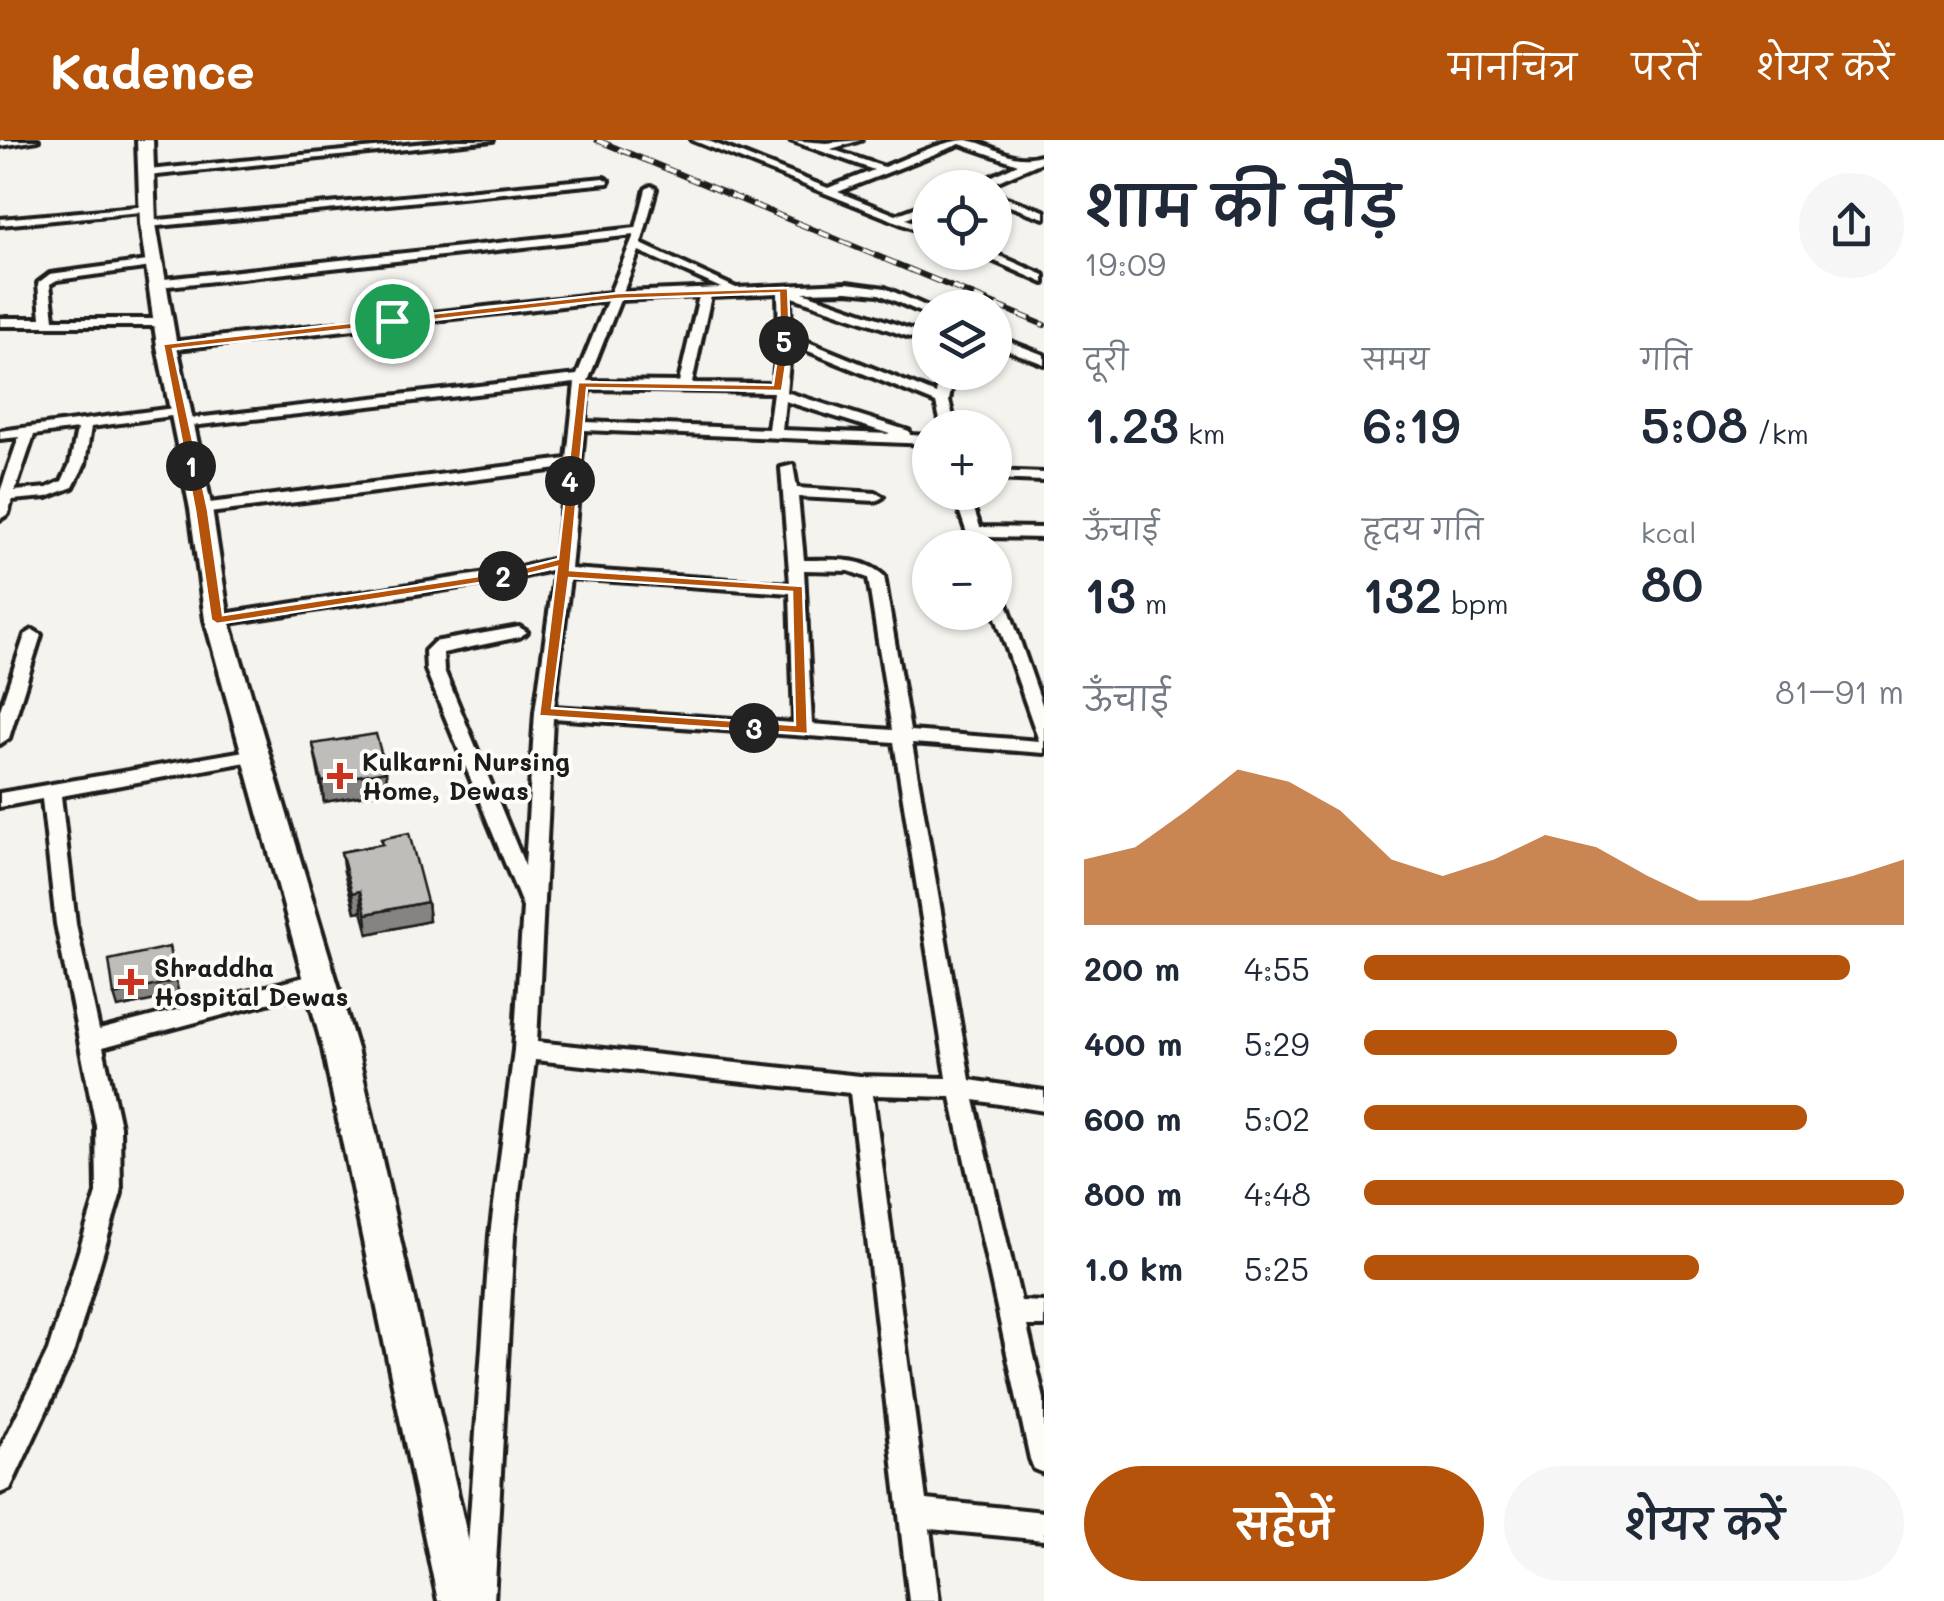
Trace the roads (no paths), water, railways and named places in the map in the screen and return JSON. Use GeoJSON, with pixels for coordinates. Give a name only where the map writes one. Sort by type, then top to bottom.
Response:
{"type":"FeatureCollection","features":[{"type":"Feature","properties":{"kind":"street"},"geometry":{"type":"LineString","coordinates":[[0,143],[33,140]]}},
{"type":"Feature","properties":{"kind":"street"},"geometry":{"type":"LineString","coordinates":[[145,140],[148,216],[165,335],[202,510],[217,620],[340,1048],[460,1601]]}},
{"type":"Feature","properties":{"kind":"street"},"geometry":{"type":"LineString","coordinates":[[148,174],[488,140]]}},
{"type":"Feature","properties":{"kind":"street"},"geometry":{"type":"LineString","coordinates":[[698,140],[912,225]]}},
{"type":"Feature","properties":{"kind":"street"},"geometry":{"type":"LineString","coordinates":[[795,140],[883,170]]}},
{"type":"Feature","properties":{"kind":"street"},"geometry":{"type":"LineString","coordinates":[[815,148],[836,147],[856,140]]}},
{"type":"Feature","properties":{"kind":"street"},"geometry":{"type":"LineString","coordinates":[[828,192],[958,140],[1028,164]]}},
{"type":"Feature","properties":{"kind":"street"},"geometry":{"type":"LineString","coordinates":[[1012,171],[1044,157]]}},
{"type":"Feature","properties":{"kind":"street"},"geometry":{"type":"LineString","coordinates":[[0,222],[148,216],[604,180]]}},
{"type":"Feature","properties":{"kind":"street"},"geometry":{"type":"LineString","coordinates":[[478,1601],[502,1235],[525,1050],[544,712],[564,568],[582,381],[639,239],[651,190]]}},
{"type":"Feature","properties":{"kind":"street"},"geometry":{"type":"LineString","coordinates":[[1012,203],[1043,214]]}},
{"type":"Feature","properties":{"kind":"street"},"geometry":{"type":"LineString","coordinates":[[896,219],[912,212]]}},
{"type":"Feature","properties":{"kind":"street"},"geometry":{"type":"LineString","coordinates":[[48,323],[44,283],[54,277],[639,239],[736,291]]}},
{"type":"Feature","properties":{"kind":"street"},"geometry":{"type":"LineString","coordinates":[[1012,266],[1044,279]]}},
{"type":"Feature","properties":{"kind":"street"},"geometry":{"type":"LineString","coordinates":[[0,322],[165,335],[618,296],[847,287],[881,292],[912,305]]}},
{"type":"Feature","properties":{"kind":"street"},"geometry":{"type":"LineString","coordinates":[[775,434],[785,338],[784,290]]}},
{"type":"Feature","properties":{"kind":"street"},"geometry":{"type":"LineString","coordinates":[[784,290],[912,334]]}},
{"type":"Feature","properties":{"kind":"street"},"geometry":{"type":"LineString","coordinates":[[685,386],[706,292]]}},
{"type":"Feature","properties":{"kind":"street"},"geometry":{"type":"LineString","coordinates":[[785,338],[942,402]]}},
{"type":"Feature","properties":{"kind":"street"},"geometry":{"type":"LineString","coordinates":[[1012,347],[1044,360]]}},
{"type":"Feature","properties":{"kind":"street"},"geometry":{"type":"LineString","coordinates":[[0,435],[85,424],[582,381],[778,391],[912,436]]}},
{"type":"Feature","properties":{"kind":"street"},"geometry":{"type":"LineString","coordinates":[[944,390],[944,410]]}},
{"type":"Feature","properties":{"kind":"street"},"geometry":{"type":"LineString","coordinates":[[6,496],[56,492],[68,486],[76,474],[85,424]]}},
{"type":"Feature","properties":{"kind":"street"},"geometry":{"type":"LineString","coordinates":[[580,426],[912,440]]}},
{"type":"Feature","properties":{"kind":"street"},"geometry":{"type":"LineString","coordinates":[[0,514],[28,432]]}},
{"type":"Feature","properties":{"kind":"street"},"geometry":{"type":"LineString","coordinates":[[202,510],[572,463]]}},
{"type":"Feature","properties":{"kind":"street"},"geometry":{"type":"LineString","coordinates":[[788,468],[798,589],[803,730]]}},
{"type":"Feature","properties":{"kind":"street"},"geometry":{"type":"LineString","coordinates":[[1012,476],[1044,477]]}},
{"type":"Feature","properties":{"kind":"street"},"geometry":{"type":"LineString","coordinates":[[790,492],[876,497]]}},
{"type":"Feature","properties":{"kind":"street"},"geometry":{"type":"LineString","coordinates":[[1012,536],[1044,533]]}},
{"type":"Feature","properties":{"kind":"street"},"geometry":{"type":"LineString","coordinates":[[796,565],[851,567],[876,576],[960,1088],[1044,1459]]}},
{"type":"Feature","properties":{"kind":"street"},"geometry":{"type":"LineString","coordinates":[[217,620],[564,568],[798,589]]}},
{"type":"Feature","properties":{"kind":"street"},"geometry":{"type":"LineString","coordinates":[[1008,630],[1044,736]]}},
{"type":"Feature","properties":{"kind":"street"},"geometry":{"type":"LineString","coordinates":[[519,632],[440,646],[434,651],[435,670],[532,906]]}},
{"type":"Feature","properties":{"kind":"street"},"geometry":{"type":"LineString","coordinates":[[0,738],[33,636]]}},
{"type":"Feature","properties":{"kind":"street"},"geometry":{"type":"LineString","coordinates":[[1020,667],[1044,668]]}},
{"type":"Feature","properties":{"kind":"street"},"geometry":{"type":"LineString","coordinates":[[544,712],[1044,747]]}},
{"type":"Feature","properties":{"kind":"street"},"geometry":{"type":"LineString","coordinates":[[0,800],[256,754]]}},
{"type":"Feature","properties":{"kind":"street"},"geometry":{"type":"LineString","coordinates":[[0,1480],[60,1354],[109,1192],[108,1126],[66,924],[51,792]]}},
{"type":"Feature","properties":{"kind":"street"},"geometry":{"type":"LineString","coordinates":[[90,1041],[320,981]]}},
{"type":"Feature","properties":{"kind":"street"},"geometry":{"type":"LineString","coordinates":[[525,1050],[860,1085],[960,1088],[1044,1101]]}},
{"type":"Feature","properties":{"kind":"street"},"geometry":{"type":"LineString","coordinates":[[860,1085],[924,1601]]}},
{"type":"Feature","properties":{"kind":"street"},"geometry":{"type":"LineString","coordinates":[[1013,1312],[1044,1314]]}},
{"type":"Feature","properties":{"kind":"street"},"geometry":{"type":"LineString","coordinates":[[912,1512],[1044,1526]]}},
{"type":"Feature","properties":{"kind":"railway"},"geometry":{"type":"LineString","coordinates":[[597,140],[1044,325]]}},
{"type":"Feature","properties":{"kind":"place","name":"Kulkarni Nursing Home, Dewas"},"geometry":{"type":"Point","coordinates":[340,776]}},
{"type":"Feature","properties":{"kind":"place","name":"Shraddha Hospital Dewas"},"geometry":{"type":"Point","coordinates":[131,982]}}]}
